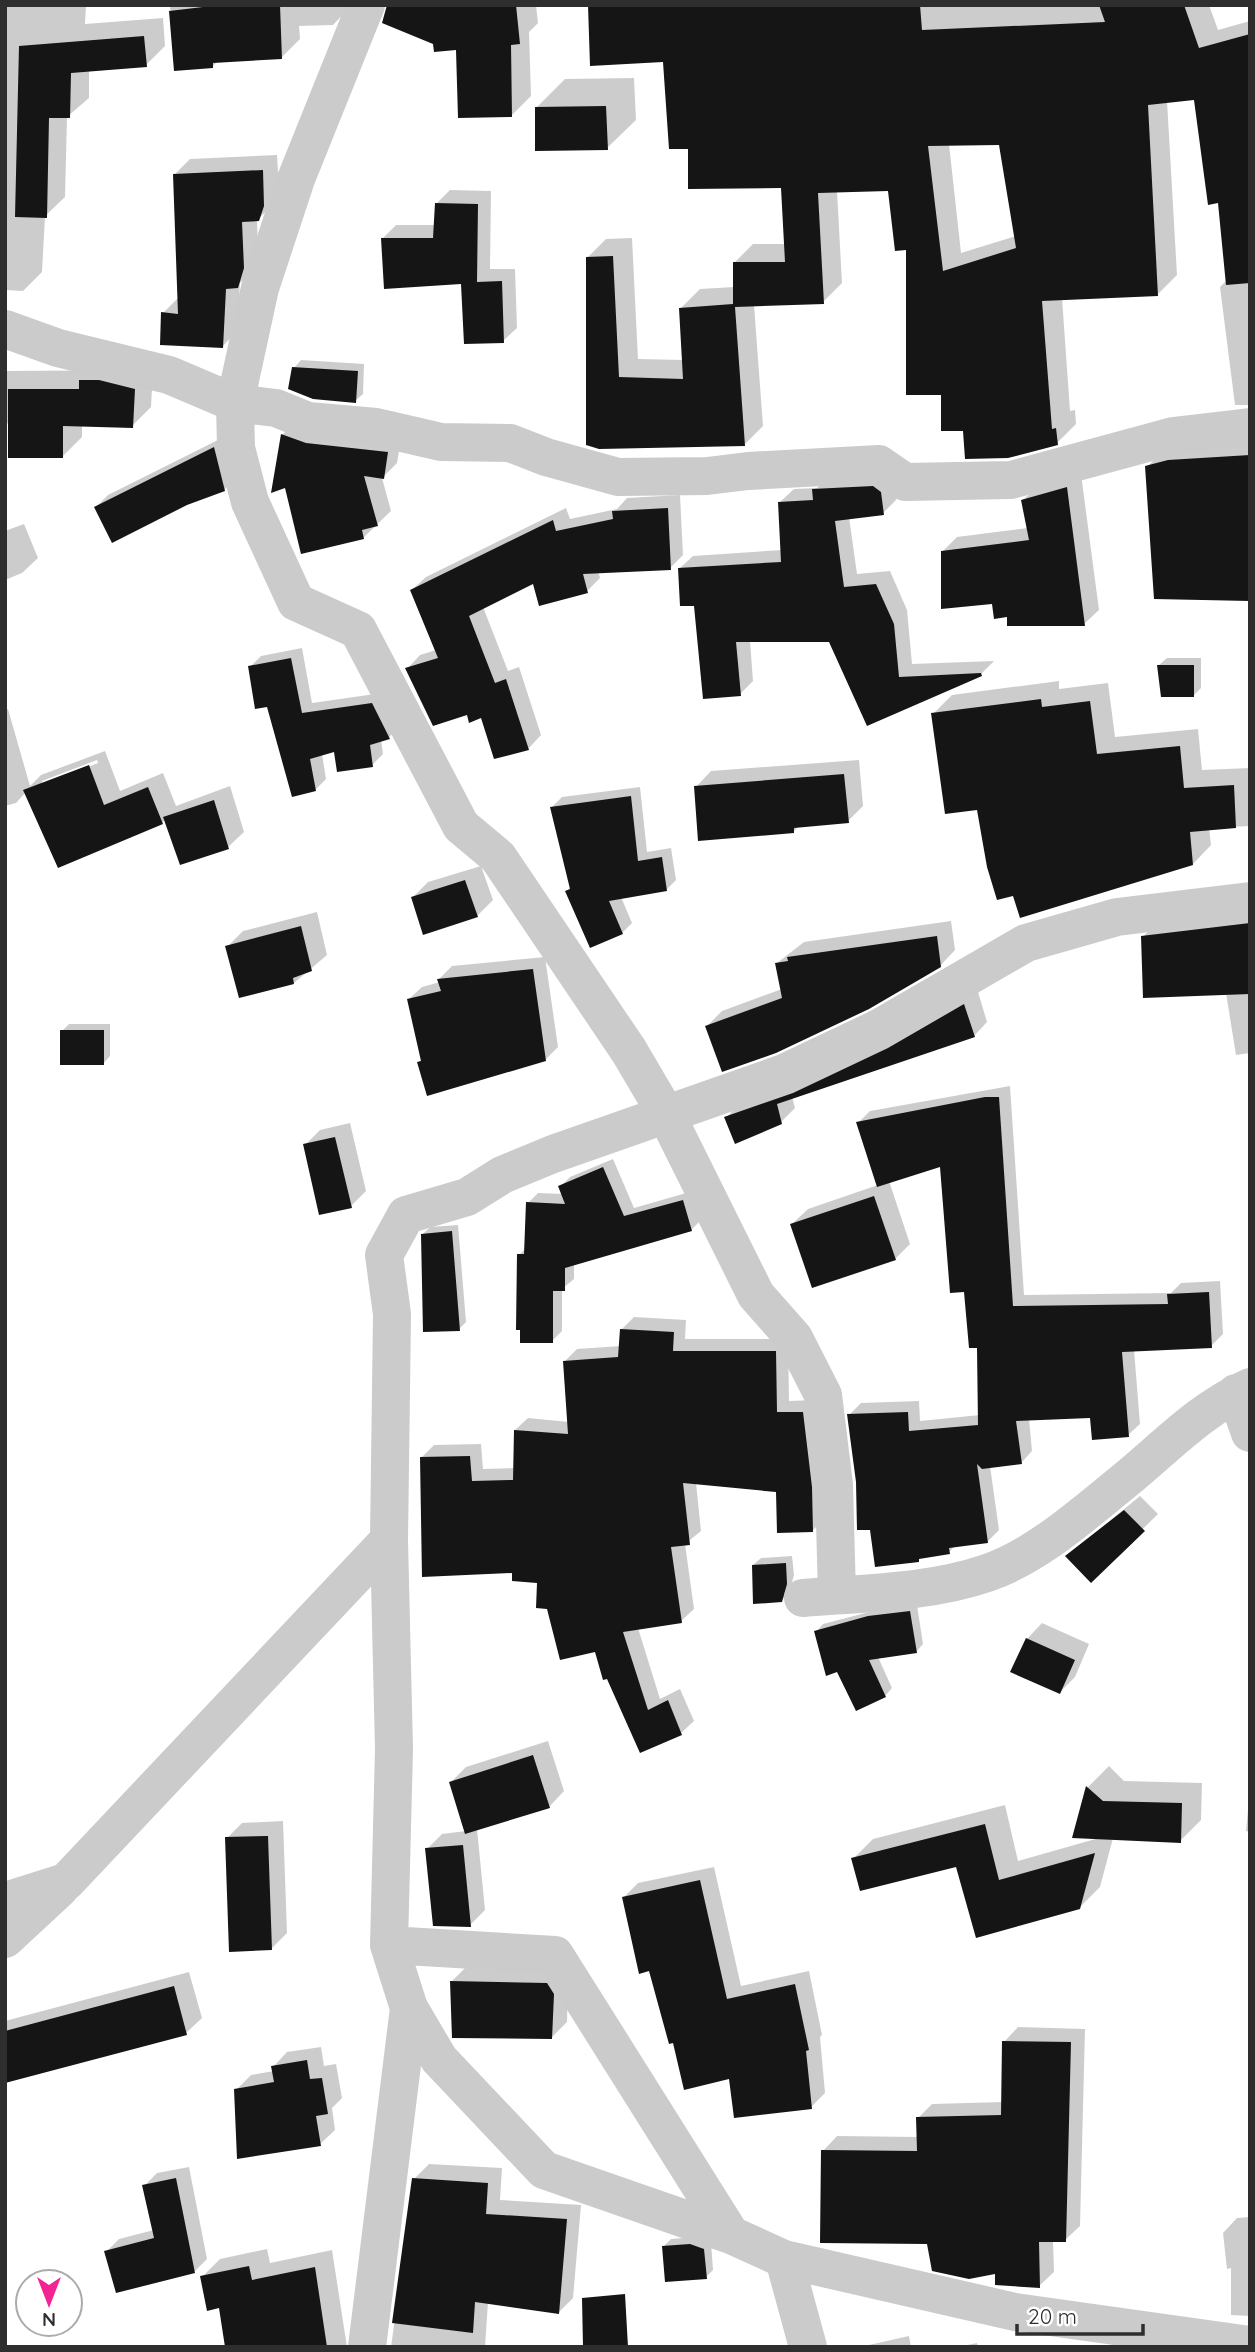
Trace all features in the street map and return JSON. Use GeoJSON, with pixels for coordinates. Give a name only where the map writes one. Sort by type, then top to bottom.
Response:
{"type":"FeatureCollection","features":[{"type":"Feature","properties":{"kind":"street"},"geometry":{"type":"LineString","coordinates":[[366,5],[296,179],[260,288],[235,402],[236,448],[250,502],[296,602],[358,630],[461,826],[498,857],[629,1051],[666,1114],[756,1295],[794,1338],[823,1395],[834,1485],[820,1597],[926,1587],[988,1573],[1047,1541],[1126,1480],[1176,1433],[1243,1390],[1250,1433]]}},
{"type":"Feature","properties":{"kind":"street"},"geometry":{"type":"LineString","coordinates":[[5,329],[58,348],[169,375],[235,402],[276,408],[308,421],[376,427],[441,442],[510,443],[546,457],[618,477],[707,476],[748,471],[880,464],[905,482],[1011,480],[1065,468],[1173,436],[1250,427]]}},
{"type":"Feature","properties":{"kind":"street"},"geometry":{"type":"LineString","coordinates":[[1250,901],[1118,917],[1026,943],[879,1028],[808,1062],[502,1175],[467,1196],[405,1214],[384,1255],[392,1314],[388,1540],[394,1749],[389,1945],[409,2008],[439,2059],[544,2170],[731,2235],[784,2259],[1015,2312],[1250,2345]]}},
{"type":"Feature","properties":{"kind":"street"},"geometry":{"type":"LineString","coordinates":[[5,1939],[66,1882],[388,1540]]}},
{"type":"Feature","properties":{"kind":"street"},"geometry":{"type":"LineString","coordinates":[[5,1901],[66,1882]]}},
{"type":"Feature","properties":{"kind":"street"},"geometry":{"type":"LineString","coordinates":[[389,1945],[555,1955],[731,2235]]}},
{"type":"Feature","properties":{"kind":"street"},"geometry":{"type":"LineString","coordinates":[[367,2347],[409,2008]]}},
{"type":"Feature","properties":{"kind":"street"},"geometry":{"type":"LineString","coordinates":[[784,2259],[807,2347]]}},
{"type":"Feature","properties":{"kind":"building"},"geometry":{"type":"Polygon","coordinates":[[[220,5],[280,5],[282,59],[213,63],[213,68],[174,71],[169,11],[220,5]]]}},
{"type":"Feature","properties":{"kind":"building"},"geometry":{"type":"Polygon","coordinates":[[[387,5],[516,5],[520,44],[511,45],[512,117],[458,118],[456,50],[434,52],[433,44],[382,23],[387,5]]]}},
{"type":"Feature","properties":{"kind":"building"},"geometry":{"type":"Polygon","coordinates":[[[588,5],[920,5],[922,30],[1105,22],[1099,5],[1184,5],[1199,48],[1250,34],[1250,283],[1226,285],[1218,203],[1208,205],[1194,100],[1148,105],[1158,296],[1042,301],[1052,429],[1056,428],[1058,445],[1008,458],[965,459],[963,431],[941,431],[941,395],[906,395],[906,250],[895,251],[888,191],[818,193],[824,304],[735,307],[745,446],[599,449],[586,445],[586,257],[613,256],[619,377],[683,379],[679,308],[733,304],[733,262],[785,262],[781,188],[688,189],[688,149],[669,149],[663,62],[590,66],[588,5]],[[999,145],[928,146],[943,271],[1016,248],[999,145]]]}},
{"type":"Feature","properties":{"kind":"building"},"geometry":{"type":"Polygon","coordinates":[[[144,36],[147,67],[71,73],[70,118],[49,118],[47,218],[15,217],[19,46],[144,36]]]}},
{"type":"Feature","properties":{"kind":"building"},"geometry":{"type":"Polygon","coordinates":[[[606,106],[608,150],[535,151],[535,107],[606,106]]]}},
{"type":"Feature","properties":{"kind":"building"},"geometry":{"type":"Polygon","coordinates":[[[263,170],[264,206],[259,221],[242,222],[244,268],[238,288],[226,289],[223,348],[160,345],[161,312],[178,314],[173,174],[263,170]]]}},
{"type":"Feature","properties":{"kind":"building"},"geometry":{"type":"Polygon","coordinates":[[[435,203],[478,204],[477,282],[502,281],[504,343],[464,344],[461,284],[384,289],[381,238],[433,238],[435,203]]]}},
{"type":"Feature","properties":{"kind":"building"},"geometry":{"type":"Polygon","coordinates":[[[292,367],[358,371],[356,403],[313,399],[288,389],[292,367]]]}},
{"type":"Feature","properties":{"kind":"building"},"geometry":{"type":"Polygon","coordinates":[[[79,380],[99,380],[135,389],[133,428],[63,426],[63,458],[8,458],[8,389],[79,389],[79,380]]]}},
{"type":"Feature","properties":{"kind":"building"},"geometry":{"type":"Polygon","coordinates":[[[281,434],[306,443],[388,452],[384,479],[364,476],[378,526],[362,530],[364,539],[301,554],[285,488],[271,493],[281,434]]]}},
{"type":"Feature","properties":{"kind":"building"},"geometry":{"type":"Polygon","coordinates":[[[214,447],[225,491],[187,505],[112,543],[94,507],[214,447]]]}},
{"type":"Feature","properties":{"kind":"building"},"geometry":{"type":"Polygon","coordinates":[[[1250,455],[1250,601],[1154,599],[1145,466],[1168,460],[1250,455]]]}},
{"type":"Feature","properties":{"kind":"building"},"geometry":{"type":"Polygon","coordinates":[[[873,486],[881,492],[884,515],[835,521],[844,587],[876,584],[894,624],[899,677],[981,673],[982,676],[867,726],[829,642],[736,642],[741,696],[703,699],[694,606],[680,606],[678,568],[781,562],[778,502],[813,500],[812,489],[873,486]]]}},
{"type":"Feature","properties":{"kind":"building"},"geometry":{"type":"Polygon","coordinates":[[[1067,487],[1085,626],[1007,626],[1007,617],[994,619],[992,604],[941,609],[941,551],[1029,540],[1021,500],[1067,487]]]}},
{"type":"Feature","properties":{"kind":"building"},"geometry":{"type":"Polygon","coordinates":[[[668,508],[671,570],[583,574],[588,593],[539,606],[533,584],[469,616],[495,683],[506,679],[529,750],[494,759],[481,718],[469,723],[467,715],[433,726],[405,668],[438,658],[410,590],[553,520],[556,531],[613,519],[612,511],[668,508]]]}},
{"type":"Feature","properties":{"kind":"building"},"geometry":{"type":"Polygon","coordinates":[[[291,658],[302,713],[372,703],[390,739],[370,745],[373,767],[337,772],[334,752],[310,759],[316,791],[292,797],[267,707],[255,709],[248,666],[291,658]]]}},
{"type":"Feature","properties":{"kind":"building"},"geometry":{"type":"Polygon","coordinates":[[[1157,665],[1194,665],[1194,697],[1161,697],[1157,665]]]}},
{"type":"Feature","properties":{"kind":"building"},"geometry":{"type":"Polygon","coordinates":[[[1041,699],[1042,707],[1090,701],[1097,754],[1180,746],[1184,788],[1234,785],[1236,828],[1190,832],[1193,865],[1020,918],[1013,896],[997,900],[987,867],[977,810],[945,814],[931,713],[1041,699]]]}},
{"type":"Feature","properties":{"kind":"building"},"geometry":{"type":"Polygon","coordinates":[[[89,765],[104,805],[148,787],[163,824],[58,868],[23,790],[89,765]]]}},
{"type":"Feature","properties":{"kind":"building"},"geometry":{"type":"Polygon","coordinates":[[[844,774],[849,823],[794,828],[794,833],[698,841],[694,786],[844,774]]]}},
{"type":"Feature","properties":{"kind":"building"},"geometry":{"type":"Polygon","coordinates":[[[631,796],[638,861],[662,857],[667,891],[609,901],[623,934],[590,948],[565,891],[570,889],[550,807],[631,796]]]}},
{"type":"Feature","properties":{"kind":"building"},"geometry":{"type":"Polygon","coordinates":[[[214,800],[229,849],[180,865],[163,817],[214,800]]]}},
{"type":"Feature","properties":{"kind":"building"},"geometry":{"type":"Polygon","coordinates":[[[465,880],[478,917],[423,935],[411,897],[465,880]]]}},
{"type":"Feature","properties":{"kind":"building"},"geometry":{"type":"Polygon","coordinates":[[[1250,923],[1250,994],[1143,998],[1141,936],[1250,923]]]}},
{"type":"Feature","properties":{"kind":"building"},"geometry":{"type":"Polygon","coordinates":[[[301,926],[312,971],[293,978],[294,984],[239,998],[225,946],[301,926]]]}},
{"type":"Feature","properties":{"kind":"building"},"geometry":{"type":"Polygon","coordinates":[[[937,936],[941,967],[869,1009],[776,1053],[722,1072],[705,1026],[782,998],[775,963],[788,961],[787,957],[937,936]]]}},
{"type":"Feature","properties":{"kind":"building"},"geometry":{"type":"Polygon","coordinates":[[[533,969],[546,1061],[427,1096],[417,1062],[421,1061],[407,999],[441,991],[437,979],[533,969]]]}},
{"type":"Feature","properties":{"kind":"building"},"geometry":{"type":"Polygon","coordinates":[[[964,1004],[975,1037],[777,1104],[782,1124],[735,1144],[724,1117],[793,1093],[888,1048],[964,1004]]]}},
{"type":"Feature","properties":{"kind":"building"},"geometry":{"type":"Polygon","coordinates":[[[60,1030],[104,1030],[104,1065],[60,1065],[60,1030]]]}},
{"type":"Feature","properties":{"kind":"building"},"geometry":{"type":"Polygon","coordinates":[[[985,1097],[999,1097],[1013,1306],[1168,1304],[1167,1294],[1209,1292],[1212,1348],[1122,1352],[1129,1437],[1092,1440],[1090,1418],[1016,1421],[1022,1464],[982,1469],[977,1464],[988,1543],[949,1548],[950,1554],[919,1559],[919,1562],[875,1567],[870,1530],[857,1530],[856,1482],[847,1414],[908,1412],[909,1431],[978,1425],[977,1348],[969,1348],[964,1292],[950,1293],[940,1167],[877,1187],[856,1122],[985,1097]]]}},
{"type":"Feature","properties":{"kind":"building"},"geometry":{"type":"Polygon","coordinates":[[[335,1137],[352,1208],[319,1215],[303,1144],[335,1137]]]}},
{"type":"Feature","properties":{"kind":"building"},"geometry":{"type":"Polygon","coordinates":[[[603,1167],[624,1216],[683,1200],[692,1231],[565,1268],[565,1291],[553,1291],[553,1343],[520,1343],[520,1330],[516,1330],[517,1254],[524,1254],[526,1202],[565,1204],[558,1186],[603,1167]]]}},
{"type":"Feature","properties":{"kind":"building"},"geometry":{"type":"Polygon","coordinates":[[[874,1196],[896,1260],[812,1288],[790,1224],[874,1196]]]}},
{"type":"Feature","properties":{"kind":"building"},"geometry":{"type":"Polygon","coordinates":[[[452,1231],[460,1331],[423,1332],[421,1234],[452,1231]]]}},
{"type":"Feature","properties":{"kind":"building"},"geometry":{"type":"Polygon","coordinates":[[[620,1329],[674,1332],[673,1351],[776,1351],[777,1412],[803,1412],[812,1487],[813,1532],[777,1533],[776,1492],[683,1483],[690,1545],[671,1547],[682,1623],[623,1632],[648,1710],[668,1700],[682,1735],[640,1753],[607,1679],[603,1680],[595,1652],[560,1660],[547,1609],[536,1608],[537,1583],[512,1581],[512,1573],[422,1577],[420,1457],[470,1456],[472,1481],[513,1480],[514,1430],[568,1434],[563,1361],[618,1357],[620,1329]]]}},
{"type":"Feature","properties":{"kind":"building"},"geometry":{"type":"Polygon","coordinates":[[[1124,1510],[1145,1531],[1091,1583],[1065,1556],[1124,1510]]]}},
{"type":"Feature","properties":{"kind":"building"},"geometry":{"type":"Polygon","coordinates":[[[786,1563],[787,1584],[782,1602],[753,1604],[752,1565],[786,1563]]]}},
{"type":"Feature","properties":{"kind":"building"},"geometry":{"type":"Polygon","coordinates":[[[910,1611],[917,1653],[869,1660],[886,1697],[856,1711],[837,1672],[826,1676],[814,1631],[868,1616],[910,1611]]]}},
{"type":"Feature","properties":{"kind":"building"},"geometry":{"type":"Polygon","coordinates":[[[1026,1638],[1075,1660],[1060,1694],[1010,1672],[1026,1638]]]}},
{"type":"Feature","properties":{"kind":"building"},"geometry":{"type":"Polygon","coordinates":[[[533,1755],[550,1808],[465,1834],[449,1782],[533,1755]]]}},
{"type":"Feature","properties":{"kind":"building"},"geometry":{"type":"Polygon","coordinates":[[[1086,1786],[1103,1801],[1182,1803],[1181,1843],[1072,1838],[1086,1786]]]}},
{"type":"Feature","properties":{"kind":"building"},"geometry":{"type":"Polygon","coordinates":[[[985,1824],[999,1880],[1095,1853],[1080,1909],[976,1938],[956,1867],[860,1891],[851,1858],[985,1824]]]}},
{"type":"Feature","properties":{"kind":"building"},"geometry":{"type":"Polygon","coordinates":[[[268,1836],[272,1950],[229,1952],[225,1837],[268,1836]]]}},
{"type":"Feature","properties":{"kind":"building"},"geometry":{"type":"Polygon","coordinates":[[[463,1845],[471,1927],[433,1926],[425,1848],[463,1845]]]}},
{"type":"Feature","properties":{"kind":"building"},"geometry":{"type":"Polygon","coordinates":[[[700,1880],[727,1999],[795,1984],[809,2050],[806,2051],[812,2109],[734,2118],[729,2079],[684,2090],[673,2043],[669,2044],[649,1971],[639,1974],[622,1897],[700,1880]]]}},
{"type":"Feature","properties":{"kind":"building"},"geometry":{"type":"Polygon","coordinates":[[[450,1981],[547,1983],[554,1994],[552,2039],[452,2038],[450,1981]]]}},
{"type":"Feature","properties":{"kind":"building"},"geometry":{"type":"Polygon","coordinates":[[[174,1986],[187,2035],[5,2083],[5,2031],[174,1986]]]}},
{"type":"Feature","properties":{"kind":"building"},"geometry":{"type":"Polygon","coordinates":[[[1002,2041],[1071,2042],[1066,2242],[1039,2242],[1040,2288],[995,2285],[995,2274],[969,2279],[932,2271],[927,2244],[820,2243],[821,2150],[917,2151],[916,2117],[1001,2115],[1002,2041]]]}},
{"type":"Feature","properties":{"kind":"building"},"geometry":{"type":"Polygon","coordinates":[[[307,2060],[310,2079],[322,2078],[328,2114],[316,2116],[321,2146],[237,2159],[234,2089],[274,2082],[271,2066],[307,2060]]]}},
{"type":"Feature","properties":{"kind":"building"},"geometry":{"type":"Polygon","coordinates":[[[176,2178],[195,2273],[116,2293],[104,2251],[154,2238],[142,2185],[176,2178]]]}},
{"type":"Feature","properties":{"kind":"building"},"geometry":{"type":"Polygon","coordinates":[[[412,2178],[488,2183],[486,2214],[567,2219],[559,2314],[475,2302],[473,2333],[392,2323],[412,2178]]]}},
{"type":"Feature","properties":{"kind":"building"},"geometry":{"type":"Polygon","coordinates":[[[690,2244],[704,2249],[707,2279],[665,2282],[662,2246],[690,2244]]]}},
{"type":"Feature","properties":{"kind":"building"},"geometry":{"type":"Polygon","coordinates":[[[249,2266],[252,2280],[315,2267],[327,2347],[225,2347],[219,2308],[207,2311],[200,2276],[249,2266]]]}},
{"type":"Feature","properties":{"kind":"building"},"geometry":{"type":"Polygon","coordinates":[[[625,2294],[628,2347],[583,2347],[582,2298],[625,2294]]]}}]}
